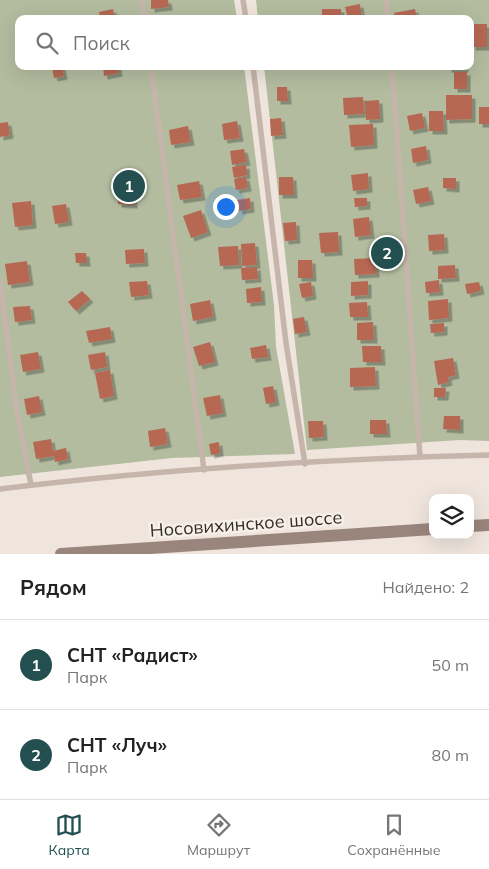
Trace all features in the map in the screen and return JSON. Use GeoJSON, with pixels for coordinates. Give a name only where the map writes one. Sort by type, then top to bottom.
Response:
{"type":"FeatureCollection","features":[{"type":"Feature","properties":{"kind":"main road"},"geometry":{"type":"LineString","coordinates":[[474,526],[489,525]]}},
{"type":"Feature","properties":{"kind":"main road","name":"Носовихинское шоссе"},"geometry":{"type":"LineString","coordinates":[[61,554],[429,529]]}},
{"type":"Feature","properties":{"kind":"lane"},"geometry":{"type":"LineString","coordinates":[[142,0],[144,15]]}},
{"type":"Feature","properties":{"kind":"lane"},"geometry":{"type":"LineString","coordinates":[[243,0],[245,15]]}},
{"type":"Feature","properties":{"kind":"lane"},"geometry":{"type":"LineString","coordinates":[[386,0],[388,15]]}},
{"type":"Feature","properties":{"kind":"lane"},"geometry":{"type":"LineString","coordinates":[[152,70],[204,470]]}},
{"type":"Feature","properties":{"kind":"lane"},"geometry":{"type":"LineString","coordinates":[[254,70],[286,343],[304,464]]}},
{"type":"Feature","properties":{"kind":"lane"},"geometry":{"type":"LineString","coordinates":[[392,70],[420,457]]}},
{"type":"Feature","properties":{"kind":"lane"},"geometry":{"type":"LineString","coordinates":[[0,281],[16,405],[31,485]]}},
{"type":"Feature","properties":{"kind":"lane"},"geometry":{"type":"LineString","coordinates":[[0,489],[204,470],[420,457],[489,455]]}},
{"type":"Feature","properties":{"kind":"green space"},"geometry":{"type":"Polygon","coordinates":[[[0,0],[234,0],[236,15],[15,15],[15,70],[245,70],[274,305],[276,347],[295,454],[172,458],[0,477],[0,0]]]}},
{"type":"Feature","properties":{"kind":"green space"},"geometry":{"type":"Polygon","coordinates":[[[256,0],[489,0],[489,441],[460,440],[307,450],[264,70],[474,70],[474,15],[258,15],[256,0]]]}},
{"type":"Feature","properties":{"kind":"building"},"geometry":{"type":"Polygon","coordinates":[[[151,0],[168,0],[169,7],[151,9],[151,0]]]}},
{"type":"Feature","properties":{"kind":"building"},"geometry":{"type":"Polygon","coordinates":[[[360,4],[361,15],[347,15],[345,7],[360,4]]]}},
{"type":"Feature","properties":{"kind":"building"},"geometry":{"type":"Polygon","coordinates":[[[113,9],[114,15],[99,15],[99,12],[113,9]]]}},
{"type":"Feature","properties":{"kind":"building"},"geometry":{"type":"Polygon","coordinates":[[[322,9],[341,9],[341,15],[322,15],[322,9]]]}},
{"type":"Feature","properties":{"kind":"building"},"geometry":{"type":"Polygon","coordinates":[[[415,9],[416,15],[394,15],[394,13],[415,9]]]}},
{"type":"Feature","properties":{"kind":"building"},"geometry":{"type":"Polygon","coordinates":[[[474,24],[487,24],[487,47],[474,47],[474,24]]]}},
{"type":"Feature","properties":{"kind":"building"},"geometry":{"type":"Polygon","coordinates":[[[53,70],[63,70],[64,76],[54,78],[53,70]]]}},
{"type":"Feature","properties":{"kind":"building"},"geometry":{"type":"Polygon","coordinates":[[[103,70],[119,70],[119,73],[104,76],[103,70]]]}},
{"type":"Feature","properties":{"kind":"building"},"geometry":{"type":"Polygon","coordinates":[[[454,72],[467,72],[467,89],[454,89],[454,72]]]}},
{"type":"Feature","properties":{"kind":"building"},"geometry":{"type":"Polygon","coordinates":[[[277,87],[287,87],[288,101],[277,101],[277,87]]]}},
{"type":"Feature","properties":{"kind":"building"},"geometry":{"type":"Polygon","coordinates":[[[446,95],[472,95],[472,119],[446,120],[446,95]]]}},
{"type":"Feature","properties":{"kind":"building"},"geometry":{"type":"Polygon","coordinates":[[[363,97],[364,114],[344,115],[343,98],[363,97]]]}},
{"type":"Feature","properties":{"kind":"building"},"geometry":{"type":"Polygon","coordinates":[[[379,100],[380,119],[366,120],[365,101],[379,100]]]}},
{"type":"Feature","properties":{"kind":"building"},"geometry":{"type":"Polygon","coordinates":[[[479,107],[489,107],[489,124],[479,124],[479,107]]]}},
{"type":"Feature","properties":{"kind":"building"},"geometry":{"type":"Polygon","coordinates":[[[429,111],[443,111],[444,131],[429,131],[429,111]]]}},
{"type":"Feature","properties":{"kind":"building"},"geometry":{"type":"Polygon","coordinates":[[[422,113],[425,128],[410,131],[407,116],[422,113]]]}},
{"type":"Feature","properties":{"kind":"building"},"geometry":{"type":"Polygon","coordinates":[[[281,118],[283,135],[271,136],[270,119],[281,118]]]}},
{"type":"Feature","properties":{"kind":"building"},"geometry":{"type":"Polygon","coordinates":[[[237,121],[240,138],[224,140],[222,124],[237,121]]]}},
{"type":"Feature","properties":{"kind":"building"},"geometry":{"type":"Polygon","coordinates":[[[8,122],[10,135],[0,137],[0,123],[8,122]]]}},
{"type":"Feature","properties":{"kind":"building"},"geometry":{"type":"Polygon","coordinates":[[[373,124],[374,145],[351,147],[349,125],[373,124]]]}},
{"type":"Feature","properties":{"kind":"building"},"geometry":{"type":"Polygon","coordinates":[[[188,126],[191,142],[171,145],[169,130],[188,126]]]}},
{"type":"Feature","properties":{"kind":"building"},"geometry":{"type":"Polygon","coordinates":[[[426,146],[428,160],[413,163],[411,149],[426,146]]]}},
{"type":"Feature","properties":{"kind":"building"},"geometry":{"type":"Polygon","coordinates":[[[244,149],[247,162],[232,165],[230,151],[244,149]]]}},
{"type":"Feature","properties":{"kind":"building"},"geometry":{"type":"Polygon","coordinates":[[[246,165],[247,175],[234,178],[232,167],[246,165]]]}},
{"type":"Feature","properties":{"kind":"building"},"geometry":{"type":"Polygon","coordinates":[[[368,173],[369,189],[353,191],[351,175],[368,173]]]}},
{"type":"Feature","properties":{"kind":"building"},"geometry":{"type":"Polygon","coordinates":[[[246,177],[248,188],[236,190],[234,179],[246,177]]]}},
{"type":"Feature","properties":{"kind":"building"},"geometry":{"type":"Polygon","coordinates":[[[279,177],[293,177],[294,195],[279,195],[279,177]]]}},
{"type":"Feature","properties":{"kind":"building"},"geometry":{"type":"Polygon","coordinates":[[[443,178],[456,178],[456,189],[443,188],[443,178]]]}},
{"type":"Feature","properties":{"kind":"building"},"geometry":{"type":"Polygon","coordinates":[[[199,181],[202,197],[180,200],[177,185],[199,181]]]}},
{"type":"Feature","properties":{"kind":"building"},"geometry":{"type":"Polygon","coordinates":[[[428,187],[431,201],[416,204],[413,190],[428,187]]]}},
{"type":"Feature","properties":{"kind":"building"},"geometry":{"type":"Polygon","coordinates":[[[118,191],[134,192],[134,205],[118,204],[118,191]]]}},
{"type":"Feature","properties":{"kind":"building"},"geometry":{"type":"Polygon","coordinates":[[[250,198],[251,209],[239,211],[237,200],[250,198]]]}},
{"type":"Feature","properties":{"kind":"building"},"geometry":{"type":"Polygon","coordinates":[[[354,198],[367,198],[367,206],[355,207],[354,198]]]}},
{"type":"Feature","properties":{"kind":"building"},"geometry":{"type":"Polygon","coordinates":[[[31,201],[33,225],[15,227],[12,203],[31,201]]]}},
{"type":"Feature","properties":{"kind":"building"},"geometry":{"type":"Polygon","coordinates":[[[66,204],[69,222],[55,224],[52,206],[66,204]]]}},
{"type":"Feature","properties":{"kind":"building"},"geometry":{"type":"Polygon","coordinates":[[[201,210],[208,232],[191,238],[183,216],[201,210]]]}},
{"type":"Feature","properties":{"kind":"building"},"geometry":{"type":"Polygon","coordinates":[[[369,217],[371,235],[355,237],[353,219],[369,217]]]}},
{"type":"Feature","properties":{"kind":"building"},"geometry":{"type":"Polygon","coordinates":[[[296,222],[297,240],[285,241],[283,223],[296,222]]]}},
{"type":"Feature","properties":{"kind":"building"},"geometry":{"type":"Polygon","coordinates":[[[338,232],[339,252],[321,253],[319,233],[338,232]]]}},
{"type":"Feature","properties":{"kind":"building"},"geometry":{"type":"Polygon","coordinates":[[[444,234],[445,250],[429,251],[428,235],[444,234]]]}},
{"type":"Feature","properties":{"kind":"building"},"geometry":{"type":"Polygon","coordinates":[[[255,243],[257,265],[242,266],[241,244],[255,243]]]}},
{"type":"Feature","properties":{"kind":"building"},"geometry":{"type":"Polygon","coordinates":[[[238,246],[239,265],[220,266],[218,247],[238,246]]]}},
{"type":"Feature","properties":{"kind":"building"},"geometry":{"type":"Polygon","coordinates":[[[144,249],[145,263],[126,264],[125,250],[144,249]]]}},
{"type":"Feature","properties":{"kind":"building"},"geometry":{"type":"Polygon","coordinates":[[[75,253],[86,253],[87,263],[76,263],[75,253]]]}},
{"type":"Feature","properties":{"kind":"building"},"geometry":{"type":"Polygon","coordinates":[[[375,258],[376,274],[355,275],[354,259],[375,258]]]}},
{"type":"Feature","properties":{"kind":"building"},"geometry":{"type":"Polygon","coordinates":[[[298,260],[312,260],[313,278],[298,278],[298,260]]]}},
{"type":"Feature","properties":{"kind":"building"},"geometry":{"type":"Polygon","coordinates":[[[27,261],[30,282],[8,285],[5,264],[27,261]]]}},
{"type":"Feature","properties":{"kind":"building"},"geometry":{"type":"Polygon","coordinates":[[[455,265],[456,278],[438,279],[438,266],[455,265]]]}},
{"type":"Feature","properties":{"kind":"building"},"geometry":{"type":"Polygon","coordinates":[[[257,267],[258,279],[242,280],[241,268],[257,267]]]}},
{"type":"Feature","properties":{"kind":"building"},"geometry":{"type":"Polygon","coordinates":[[[439,280],[440,292],[426,293],[425,282],[439,280]]]}},
{"type":"Feature","properties":{"kind":"building"},"geometry":{"type":"Polygon","coordinates":[[[147,281],[149,295],[131,297],[129,282],[147,281]]]}},
{"type":"Feature","properties":{"kind":"building"},"geometry":{"type":"Polygon","coordinates":[[[368,281],[368,295],[351,296],[351,282],[368,281]]]}},
{"type":"Feature","properties":{"kind":"building"},"geometry":{"type":"Polygon","coordinates":[[[311,282],[313,296],[302,298],[299,284],[311,282]]]}},
{"type":"Feature","properties":{"kind":"building"},"geometry":{"type":"Polygon","coordinates":[[[479,282],[481,291],[467,294],[465,284],[479,282]]]}},
{"type":"Feature","properties":{"kind":"building"},"geometry":{"type":"Polygon","coordinates":[[[261,287],[262,302],[247,303],[246,289],[261,287]]]}},
{"type":"Feature","properties":{"kind":"building"},"geometry":{"type":"Polygon","coordinates":[[[82,291],[90,299],[76,311],[68,302],[82,291]]]}},
{"type":"Feature","properties":{"kind":"building"},"geometry":{"type":"Polygon","coordinates":[[[448,299],[449,318],[429,320],[428,301],[448,299]]]}},
{"type":"Feature","properties":{"kind":"building"},"geometry":{"type":"Polygon","coordinates":[[[210,300],[213,317],[193,321],[190,304],[210,300]]]}},
{"type":"Feature","properties":{"kind":"building"},"geometry":{"type":"Polygon","coordinates":[[[367,302],[368,317],[350,317],[349,303],[367,302]]]}},
{"type":"Feature","properties":{"kind":"building"},"geometry":{"type":"Polygon","coordinates":[[[30,306],[32,320],[15,322],[13,307],[30,306]]]}},
{"type":"Feature","properties":{"kind":"building"},"geometry":{"type":"Polygon","coordinates":[[[304,317],[307,332],[295,334],[293,319],[304,317]]]}},
{"type":"Feature","properties":{"kind":"building"},"geometry":{"type":"Polygon","coordinates":[[[373,322],[374,340],[357,340],[357,323],[373,322]]]}},
{"type":"Feature","properties":{"kind":"building"},"geometry":{"type":"Polygon","coordinates":[[[444,323],[444,332],[431,333],[430,324],[444,323]]]}},
{"type":"Feature","properties":{"kind":"building"},"geometry":{"type":"Polygon","coordinates":[[[110,327],[112,339],[89,343],[86,331],[110,327]]]}},
{"type":"Feature","properties":{"kind":"building"},"geometry":{"type":"Polygon","coordinates":[[[210,342],[215,362],[199,366],[193,347],[210,342]]]}},
{"type":"Feature","properties":{"kind":"building"},"geometry":{"type":"Polygon","coordinates":[[[266,345],[268,357],[252,359],[250,348],[266,345]]]}},
{"type":"Feature","properties":{"kind":"building"},"geometry":{"type":"Polygon","coordinates":[[[362,346],[381,346],[382,362],[363,362],[362,346]]]}},
{"type":"Feature","properties":{"kind":"building"},"geometry":{"type":"Polygon","coordinates":[[[38,352],[41,369],[23,372],[20,355],[38,352]]]}},
{"type":"Feature","properties":{"kind":"building"},"geometry":{"type":"Polygon","coordinates":[[[105,352],[107,367],[91,370],[88,355],[105,352]]]}},
{"type":"Feature","properties":{"kind":"building"},"geometry":{"type":"Polygon","coordinates":[[[453,358],[456,375],[448,377],[449,382],[438,385],[434,361],[453,358]]]}},
{"type":"Feature","properties":{"kind":"building"},"geometry":{"type":"Polygon","coordinates":[[[375,367],[376,386],[350,387],[350,368],[375,367]]]}},
{"type":"Feature","properties":{"kind":"building"},"geometry":{"type":"Polygon","coordinates":[[[110,370],[114,396],[100,399],[95,373],[110,370]]]}},
{"type":"Feature","properties":{"kind":"building"},"geometry":{"type":"Polygon","coordinates":[[[273,386],[276,402],[266,404],[263,388],[273,386]]]}},
{"type":"Feature","properties":{"kind":"building"},"geometry":{"type":"Polygon","coordinates":[[[434,388],[446,388],[445,397],[434,397],[434,388]]]}},
{"type":"Feature","properties":{"kind":"building"},"geometry":{"type":"Polygon","coordinates":[[[220,395],[223,413],[207,416],[203,398],[220,395]]]}},
{"type":"Feature","properties":{"kind":"building"},"geometry":{"type":"Polygon","coordinates":[[[39,396],[42,412],[27,415],[24,399],[39,396]]]}},
{"type":"Feature","properties":{"kind":"building"},"geometry":{"type":"Polygon","coordinates":[[[444,416],[460,416],[460,430],[443,429],[444,416]]]}},
{"type":"Feature","properties":{"kind":"building"},"geometry":{"type":"Polygon","coordinates":[[[370,420],[386,420],[387,434],[370,434],[370,420]]]}},
{"type":"Feature","properties":{"kind":"building"},"geometry":{"type":"Polygon","coordinates":[[[308,421],[323,421],[324,437],[309,438],[308,421]]]}},
{"type":"Feature","properties":{"kind":"building"},"geometry":{"type":"Polygon","coordinates":[[[165,428],[168,444],[150,447],[148,431],[165,428]]]}},
{"type":"Feature","properties":{"kind":"building"},"geometry":{"type":"Polygon","coordinates":[[[51,439],[53,451],[66,448],[68,459],[55,462],[54,456],[36,459],[33,442],[51,439]]]}},
{"type":"Feature","properties":{"kind":"building"},"geometry":{"type":"Polygon","coordinates":[[[219,442],[220,453],[211,455],[209,444],[219,442]]]}},
{"type":"Feature","properties":{"kind":"place","name":"СНТ «Радист»"},"geometry":{"type":"Point","coordinates":[129,186]}},
{"type":"Feature","properties":{"kind":"place","name":"СНТ «Луч»"},"geometry":{"type":"Point","coordinates":[387,253]}}]}
